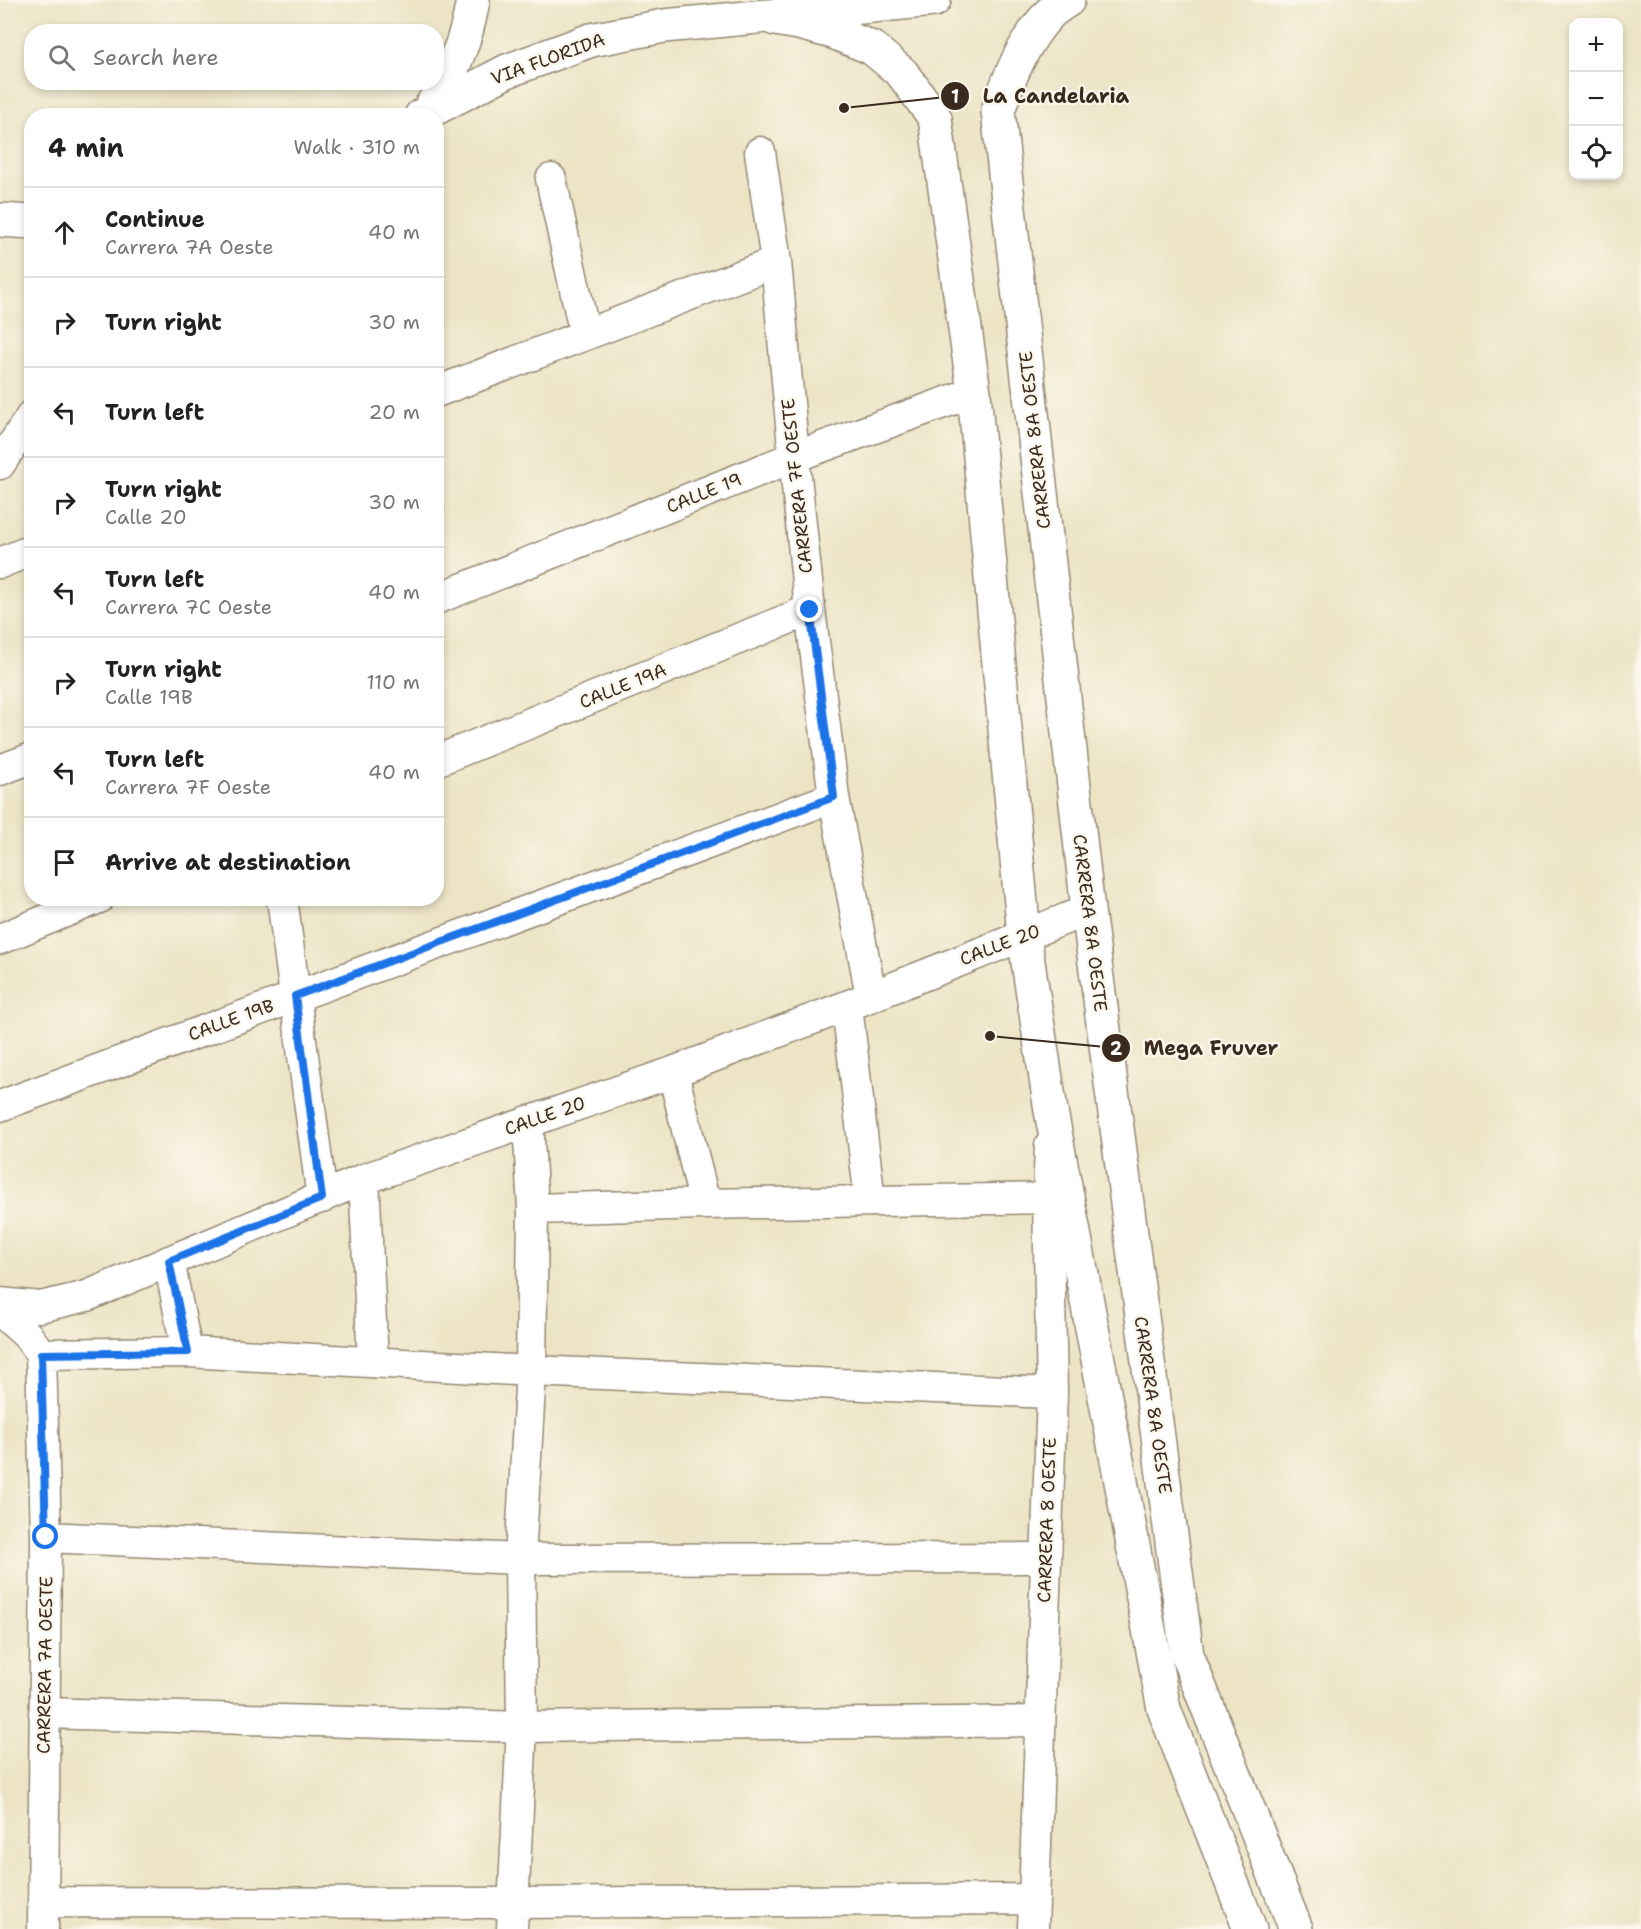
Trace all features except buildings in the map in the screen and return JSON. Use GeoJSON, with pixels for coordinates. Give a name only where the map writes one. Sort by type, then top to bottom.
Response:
{"type":"FeatureCollection","features":[{"type":"Feature","properties":{"kind":"street"},"geometry":{"type":"LineString","coordinates":[[444,83],[453,69],[470,25],[473,0]]}},
{"type":"Feature","properties":{"kind":"street","name":"VIA FLORIDA"},"geometry":{"type":"LineString","coordinates":[[434,108],[507,70],[591,40],[663,26],[934,0]]}},
{"type":"Feature","properties":{"kind":"street","name":"CARRERA 8A OESTE"},"geometry":{"type":"LineString","coordinates":[[1068,0],[1050,13],[1029,41],[1009,76],[998,111],[1088,910],[1187,1655],[1296,1929]]}},
{"type":"Feature","properties":{"kind":"street"},"geometry":{"type":"LineString","coordinates":[[763,17],[833,32],[872,48],[902,73],[935,118],[974,392],[1024,936],[1051,1111],[1164,1709],[1250,1929]]}},
{"type":"Feature","properties":{"kind":"street"},"geometry":{"type":"LineString","coordinates":[[427,108],[439,90]]}},
{"type":"Feature","properties":{"kind":"street","name":"CARRERA 7F OESTE"},"geometry":{"type":"LineString","coordinates":[[760,152],[777,262],[810,610],[859,1001],[870,1201]]}},
{"type":"Feature","properties":{"kind":"street"},"geometry":{"type":"LineString","coordinates":[[551,179],[585,335]]}},
{"type":"Feature","properties":{"kind":"street"},"geometry":{"type":"LineString","coordinates":[[0,220],[24,222]]}},
{"type":"Feature","properties":{"kind":"street"},"geometry":{"type":"LineString","coordinates":[[444,389],[777,262]]}},
{"type":"Feature","properties":{"kind":"street","name":"CALLE 19"},"geometry":{"type":"LineString","coordinates":[[444,596],[794,457],[974,392]]}},
{"type":"Feature","properties":{"kind":"street"},"geometry":{"type":"LineString","coordinates":[[0,464],[24,426]]}},
{"type":"Feature","properties":{"kind":"street"},"geometry":{"type":"LineString","coordinates":[[0,563],[24,553]]}},
{"type":"Feature","properties":{"kind":"street","name":"CALLE 19A"},"geometry":{"type":"LineString","coordinates":[[444,758],[810,610]]}},
{"type":"Feature","properties":{"kind":"street"},"geometry":{"type":"LineString","coordinates":[[0,770],[24,761]]}},
{"type":"Feature","properties":{"kind":"street","name":"CALLE 19B"},"geometry":{"type":"LineString","coordinates":[[0,1106],[834,797]]}},
{"type":"Feature","properties":{"kind":"street"},"geometry":{"type":"LineString","coordinates":[[0,939],[80,906]]}},
{"type":"Feature","properties":{"kind":"street"},"geometry":{"type":"LineString","coordinates":[[283,906],[322,1198]]}},
{"type":"Feature","properties":{"kind":"street","name":"CALLE 20"},"geometry":{"type":"LineString","coordinates":[[0,1303],[40,1307],[87,1296],[363,1179],[673,1072],[1088,910]]}},
{"type":"Feature","properties":{"kind":"street"},"geometry":{"type":"LineString","coordinates":[[673,1072],[705,1204]]}},
{"type":"Feature","properties":{"kind":"street","name":"CARRERA 8 OESTE"},"geometry":{"type":"LineString","coordinates":[[1033,1929],[1052,1393],[1048,1198],[1051,1111]]}},
{"type":"Feature","properties":{"kind":"street"},"geometry":{"type":"LineString","coordinates":[[512,1916],[522,1727],[520,1558],[531,1371],[533,1209],[528,1121]]}},
{"type":"Feature","properties":{"kind":"street"},"geometry":{"type":"LineString","coordinates":[[363,1179],[373,1362]]}},
{"type":"Feature","properties":{"kind":"street"},"geometry":{"type":"LineString","coordinates":[[533,1209],[1048,1198]]}},
{"type":"Feature","properties":{"kind":"street"},"geometry":{"type":"LineString","coordinates":[[169,1261],[188,1352]]}},
{"type":"Feature","properties":{"kind":"street"},"geometry":{"type":"LineString","coordinates":[[0,1311],[27,1335],[41,1354],[188,1352],[531,1371],[1052,1393]]}},
{"type":"Feature","properties":{"kind":"street","name":"CARRERA 7A OESTE"},"geometry":{"type":"LineString","coordinates":[[41,1354],[46,1537],[44,1916]]}},
{"type":"Feature","properties":{"kind":"street"},"geometry":{"type":"LineString","coordinates":[[46,1537],[520,1558],[1045,1558]]}},
{"type":"Feature","properties":{"kind":"street"},"geometry":{"type":"LineString","coordinates":[[44,1713],[522,1727],[1040,1721]]}},
{"type":"Feature","properties":{"kind":"street"},"geometry":{"type":"LineString","coordinates":[[44,1916],[512,1916],[1034,1899]]}},
{"type":"Feature","properties":{"kind":"place","name":"La Candelaria"},"geometry":{"type":"Point","coordinates":[844,108]}},
{"type":"Feature","properties":{"kind":"place","name":"Mega Fruver"},"geometry":{"type":"Point","coordinates":[990,1036]}},
{"type":"Feature","properties":{"kind":"route"},"geometry":{"type":"LineString","coordinates":[[46,1537],[41,1354],[188,1352],[169,1261],[322,1198],[295,996],[834,797],[810,610]]}}]}
